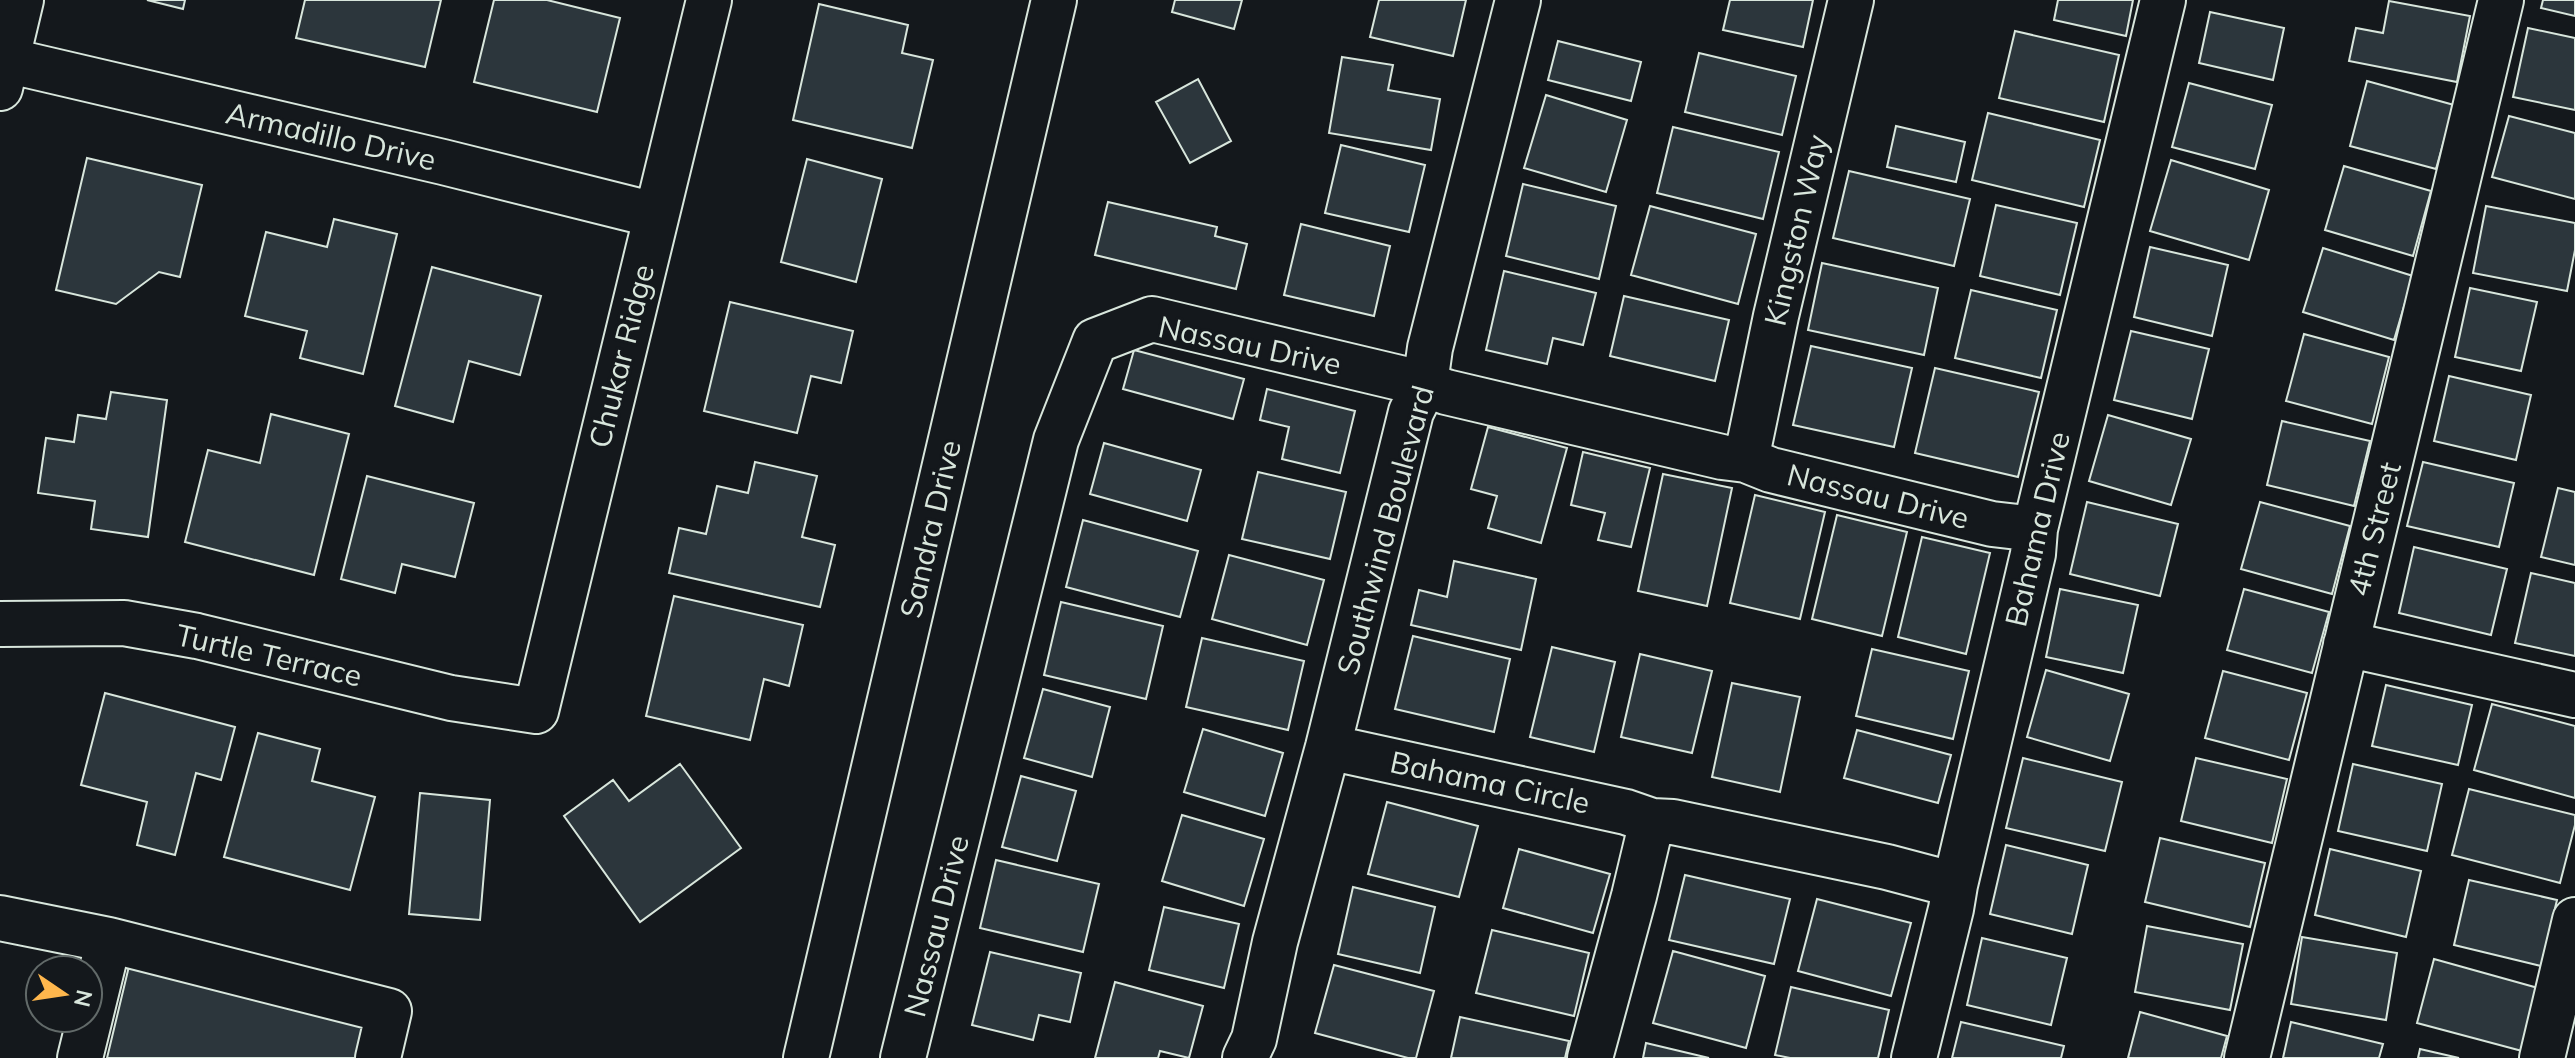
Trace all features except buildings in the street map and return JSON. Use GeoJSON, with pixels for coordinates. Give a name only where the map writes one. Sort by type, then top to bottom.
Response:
{"type":"FeatureCollection","features":[{"type":"Feature","properties":{"kind":"street"},"geometry":{"type":"LineString","coordinates":[[3,74],[21,0]]}},
{"type":"Feature","properties":{"kind":"street","name":"Chukar Ridge"},"geometry":{"type":"LineString","coordinates":[[536,711],[709,0]]}},
{"type":"Feature","properties":{"kind":"street","name":"Sandra Drive"},"geometry":{"type":"LineString","coordinates":[[806,1058],[1054,0]]}},
{"type":"Feature","properties":{"kind":"street","name":"Southwind Boulevard"},"geometry":{"type":"LineString","coordinates":[[1245,1058],[1254,1039],[1275,942],[1328,747],[1411,412],[1425,384],[1430,348],[1518,0]]}},
{"type":"Feature","properties":{"kind":"street","name":"Kingston Way"},"geometry":{"type":"LineString","coordinates":[[1746,460],[1776,316],[1851,0]]}},
{"type":"Feature","properties":{"kind":"street","name":"Bahama Drive"},"geometry":{"type":"LineString","coordinates":[[1914,1058],[2033,554],[2035,529],[2163,0]]}},
{"type":"Feature","properties":{"kind":"street","name":"4th Street"},"geometry":{"type":"LineString","coordinates":[[2247,1058],[2501,0]]}},
{"type":"Feature","properties":{"kind":"street","name":"Armadillo Drive"},"geometry":{"type":"LineString","coordinates":[[3,74],[443,162],[655,215]]}},
{"type":"Feature","properties":{"kind":"street","name":"Nassau Drive"},"geometry":{"type":"LineString","coordinates":[[903,1058],[1056,440],[1095,341],[1152,319],[1425,384],[1446,392],[1746,460],[1771,470],[1992,524],[2035,529]]}},
{"type":"Feature","properties":{"kind":"street","name":"Turtle Terrace"},"geometry":{"type":"LineString","coordinates":[[0,624],[124,623],[197,636],[451,698],[536,711]]}},
{"type":"Feature","properties":{"kind":"street"},"geometry":{"type":"LineString","coordinates":[[2346,644],[2575,695]]}},
{"type":"Feature","properties":{"kind":"street","name":"Bahama Circle"},"geometry":{"type":"LineString","coordinates":[[1328,747],[1611,809],[1652,821],[1673,822],[1887,867],[1955,885]]}},
{"type":"Feature","properties":{"kind":"street"},"geometry":{"type":"LineString","coordinates":[[1590,1058],[1652,821]]}},
{"type":"Feature","properties":{"kind":"street"},"geometry":{"type":"LineString","coordinates":[[0,918],[109,940],[389,1011],[378,1058]]}},
{"type":"Feature","properties":{"kind":"street"},"geometry":{"type":"LineString","coordinates":[[2542,1058],[2575,920]]}},
{"type":"Feature","properties":{"kind":"street"},"geometry":{"type":"LineString","coordinates":[[80,1058],[109,940]]}}]}
